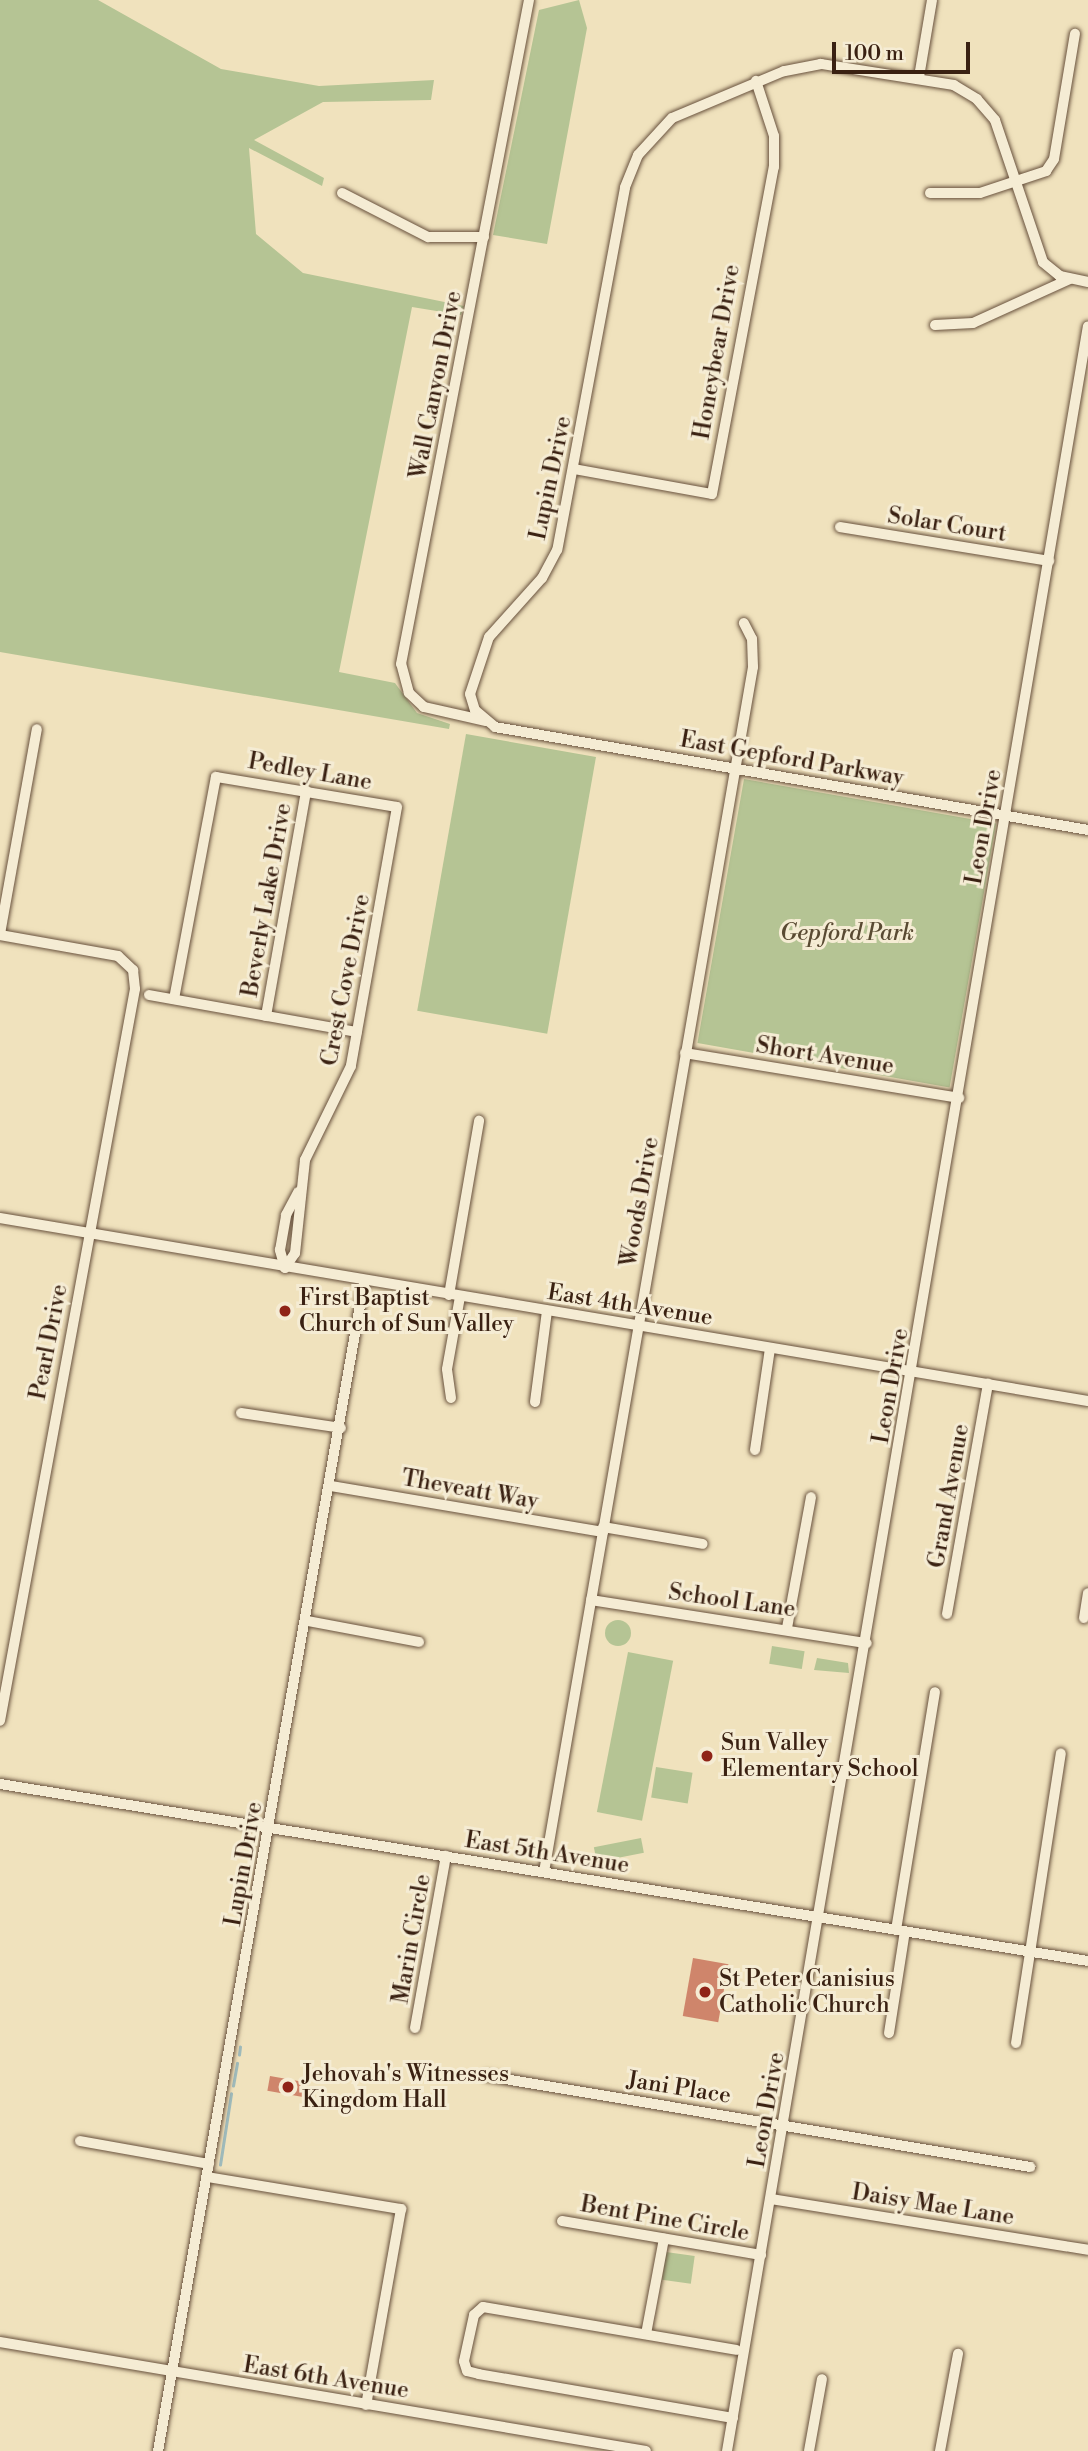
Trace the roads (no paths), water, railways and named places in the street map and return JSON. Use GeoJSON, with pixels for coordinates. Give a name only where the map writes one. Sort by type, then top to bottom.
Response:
{"type":"FeatureCollection","features":[{"type":"Feature","properties":{"kind":"street","name":"Wall Canyon Drive"},"geometry":{"type":"LineString","coordinates":[[488,723],[424,706],[404,683],[401,663],[529,0]]}},
{"type":"Feature","properties":{"kind":"street"},"geometry":{"type":"LineString","coordinates":[[919,77],[932,0]]}},
{"type":"Feature","properties":{"kind":"street"},"geometry":{"type":"LineString","coordinates":[[930,193],[971,194],[1040,175],[1054,159],[1075,34]]}},
{"type":"Feature","properties":{"kind":"street","name":"Lupin Drive"},"geometry":{"type":"LineString","coordinates":[[488,723],[475,710],[470,694],[480,653],[550,565],[562,535],[625,188],[649,140],[687,109],[756,81],[821,64],[919,77],[954,85],[986,109],[1001,132],[1037,252],[1050,269],[1070,279]]}},
{"type":"Feature","properties":{"kind":"street","name":"Honeybear Drive"},"geometry":{"type":"LineString","coordinates":[[574,469],[712,494],[774,167],[774,136],[756,81]]}},
{"type":"Feature","properties":{"kind":"street"},"geometry":{"type":"LineString","coordinates":[[342,193],[428,237],[484,237]]}},
{"type":"Feature","properties":{"kind":"street"},"geometry":{"type":"LineString","coordinates":[[934,325],[973,323],[1070,279],[1088,282]]}},
{"type":"Feature","properties":{"kind":"street","name":"Leon Drive"},"geometry":{"type":"LineString","coordinates":[[727,2451],[741,2352],[821,1918],[1088,326]]}},
{"type":"Feature","properties":{"kind":"street","name":"Solar Court"},"geometry":{"type":"LineString","coordinates":[[840,527],[1049,561]]}},
{"type":"Feature","properties":{"kind":"street","name":"Woods Drive"},"geometry":{"type":"LineString","coordinates":[[544,1872],[753,667],[751,639],[744,623]]}},
{"type":"Feature","properties":{"kind":"street","name":"East Gepford Parkway"},"geometry":{"type":"LineString","coordinates":[[488,723],[735,767],[754,775],[1088,830]]}},
{"type":"Feature","properties":{"kind":"street"},"geometry":{"type":"LineString","coordinates":[[0,934],[37,729]]}},
{"type":"Feature","properties":{"kind":"street","name":"Pedley Lane"},"geometry":{"type":"LineString","coordinates":[[174,999],[216,777],[397,807]]}},
{"type":"Feature","properties":{"kind":"street","name":"Beverly Lake Drive"},"geometry":{"type":"LineString","coordinates":[[266,1016],[306,791]]}},
{"type":"Feature","properties":{"kind":"street","name":"Crest Cove Drive"},"geometry":{"type":"LineString","coordinates":[[285,1268],[280,1250],[286,1215],[298,1192],[308,1152],[348,1077],[397,807]]}},
{"type":"Feature","properties":{"kind":"street","name":"Pearl Drive"},"geometry":{"type":"LineString","coordinates":[[0,934],[118,956],[133,970],[135,989],[0,1721]]}},
{"type":"Feature","properties":{"kind":"street"},"geometry":{"type":"LineString","coordinates":[[149,995],[357,1032]]}},
{"type":"Feature","properties":{"kind":"street","name":"Short Avenue"},"geometry":{"type":"LineString","coordinates":[[685,1053],[958,1098]]}},
{"type":"Feature","properties":{"kind":"street"},"geometry":{"type":"LineString","coordinates":[[449,1295],[479,1121]]}},
{"type":"Feature","properties":{"kind":"street","name":"Crest Cove Drive"},"geometry":{"type":"LineString","coordinates":[[285,1268],[295,1253],[301,1218],[298,1192]]}},
{"type":"Feature","properties":{"kind":"street","name":"East 4th Avenue"},"geometry":{"type":"LineString","coordinates":[[0,1218],[364,1283],[1088,1401]]}},
{"type":"Feature","properties":{"kind":"street","name":"Lupin Drive"},"geometry":{"type":"LineString","coordinates":[[158,2451],[308,1621],[364,1283]]}},
{"type":"Feature","properties":{"kind":"street"},"geometry":{"type":"LineString","coordinates":[[451,1398],[447,1369],[460,1297]]}},
{"type":"Feature","properties":{"kind":"street"},"geometry":{"type":"LineString","coordinates":[[535,1402],[547,1311]]}},
{"type":"Feature","properties":{"kind":"street"},"geometry":{"type":"LineString","coordinates":[[755,1450],[770,1348]]}},
{"type":"Feature","properties":{"kind":"street","name":"Grand Avenue"},"geometry":{"type":"LineString","coordinates":[[947,1614],[988,1384]]}},
{"type":"Feature","properties":{"kind":"street"},"geometry":{"type":"LineString","coordinates":[[241,1413],[341,1429]]}},
{"type":"Feature","properties":{"kind":"street","name":"Theveatt Way"},"geometry":{"type":"LineString","coordinates":[[331,1486],[703,1544]]}},
{"type":"Feature","properties":{"kind":"street"},"geometry":{"type":"LineString","coordinates":[[787,1628],[811,1497]]}},
{"type":"Feature","properties":{"kind":"street"},"geometry":{"type":"LineString","coordinates":[[1084,1618],[1088,1593]]}},
{"type":"Feature","properties":{"kind":"street","name":"School Lane"},"geometry":{"type":"LineString","coordinates":[[591,1600],[787,1628],[867,1643]]}},
{"type":"Feature","properties":{"kind":"street"},"geometry":{"type":"LineString","coordinates":[[308,1621],[419,1642]]}},
{"type":"Feature","properties":{"kind":"street"},"geometry":{"type":"LineString","coordinates":[[889,2033],[935,1692]]}},
{"type":"Feature","properties":{"kind":"street"},"geometry":{"type":"LineString","coordinates":[[1016,2043],[1061,1753]]}},
{"type":"Feature","properties":{"kind":"street","name":"East 5th Avenue"},"geometry":{"type":"LineString","coordinates":[[0,1784],[1088,1961]]}},
{"type":"Feature","properties":{"kind":"street","name":"Marin Circle"},"geometry":{"type":"LineString","coordinates":[[415,2028],[446,1856]]}},
{"type":"Feature","properties":{"kind":"street","name":"Jani Place"},"geometry":{"type":"LineString","coordinates":[[488,2076],[1030,2167]]}},
{"type":"Feature","properties":{"kind":"street"},"geometry":{"type":"LineString","coordinates":[[80,2141],[209,2164]]}},
{"type":"Feature","properties":{"kind":"street"},"geometry":{"type":"LineString","coordinates":[[207,2177],[401,2209],[366,2405]]}},
{"type":"Feature","properties":{"kind":"street","name":"Daisy Mae Lane"},"geometry":{"type":"LineString","coordinates":[[771,2199],[1088,2250]]}},
{"type":"Feature","properties":{"kind":"street","name":"Bent Pine Circle"},"geometry":{"type":"LineString","coordinates":[[562,2221],[761,2255]]}},
{"type":"Feature","properties":{"kind":"street"},"geometry":{"type":"LineString","coordinates":[[646,2334],[664,2239]]}},
{"type":"Feature","properties":{"kind":"street"},"geometry":{"type":"LineString","coordinates":[[733,2418],[464,2367],[474,2315],[483,2307],[741,2352]]}},
{"type":"Feature","properties":{"kind":"street","name":"East 6th Avenue"},"geometry":{"type":"LineString","coordinates":[[0,2342],[646,2451]]}},
{"type":"Feature","properties":{"kind":"street"},"geometry":{"type":"LineString","coordinates":[[940,2451],[958,2354]]}},
{"type":"Feature","properties":{"kind":"street"},"geometry":{"type":"LineString","coordinates":[[809,2451],[822,2379]]}},
{"type":"Feature","properties":{"kind":"waterway"},"geometry":{"type":"LineString","coordinates":[[239,2055],[240,2047]]}},
{"type":"Feature","properties":{"kind":"waterway"},"geometry":{"type":"LineString","coordinates":[[233,2086],[237,2063]]}},
{"type":"Feature","properties":{"kind":"waterway"},"geometry":{"type":"LineString","coordinates":[[220,2165],[231,2094]]}},
{"type":"Feature","properties":{"kind":"place","name":"First Baptist Church of Sun Valley"},"geometry":{"type":"Point","coordinates":[285,1311]}},
{"type":"Feature","properties":{"kind":"place","name":"Sun Valley Elementary School"},"geometry":{"type":"Point","coordinates":[707,1756]}},
{"type":"Feature","properties":{"kind":"place","name":"St Peter Canisius Catholic Church"},"geometry":{"type":"Point","coordinates":[705,1992]}},
{"type":"Feature","properties":{"kind":"place","name":"Jehovah's Witnesses Kingdom Hall"},"geometry":{"type":"Point","coordinates":[288,2087]}},
{"type":"Feature","properties":{"kind":"park label","name":"Gepford Park"},"geometry":{"type":"Point","coordinates":[847,933]}}]}
